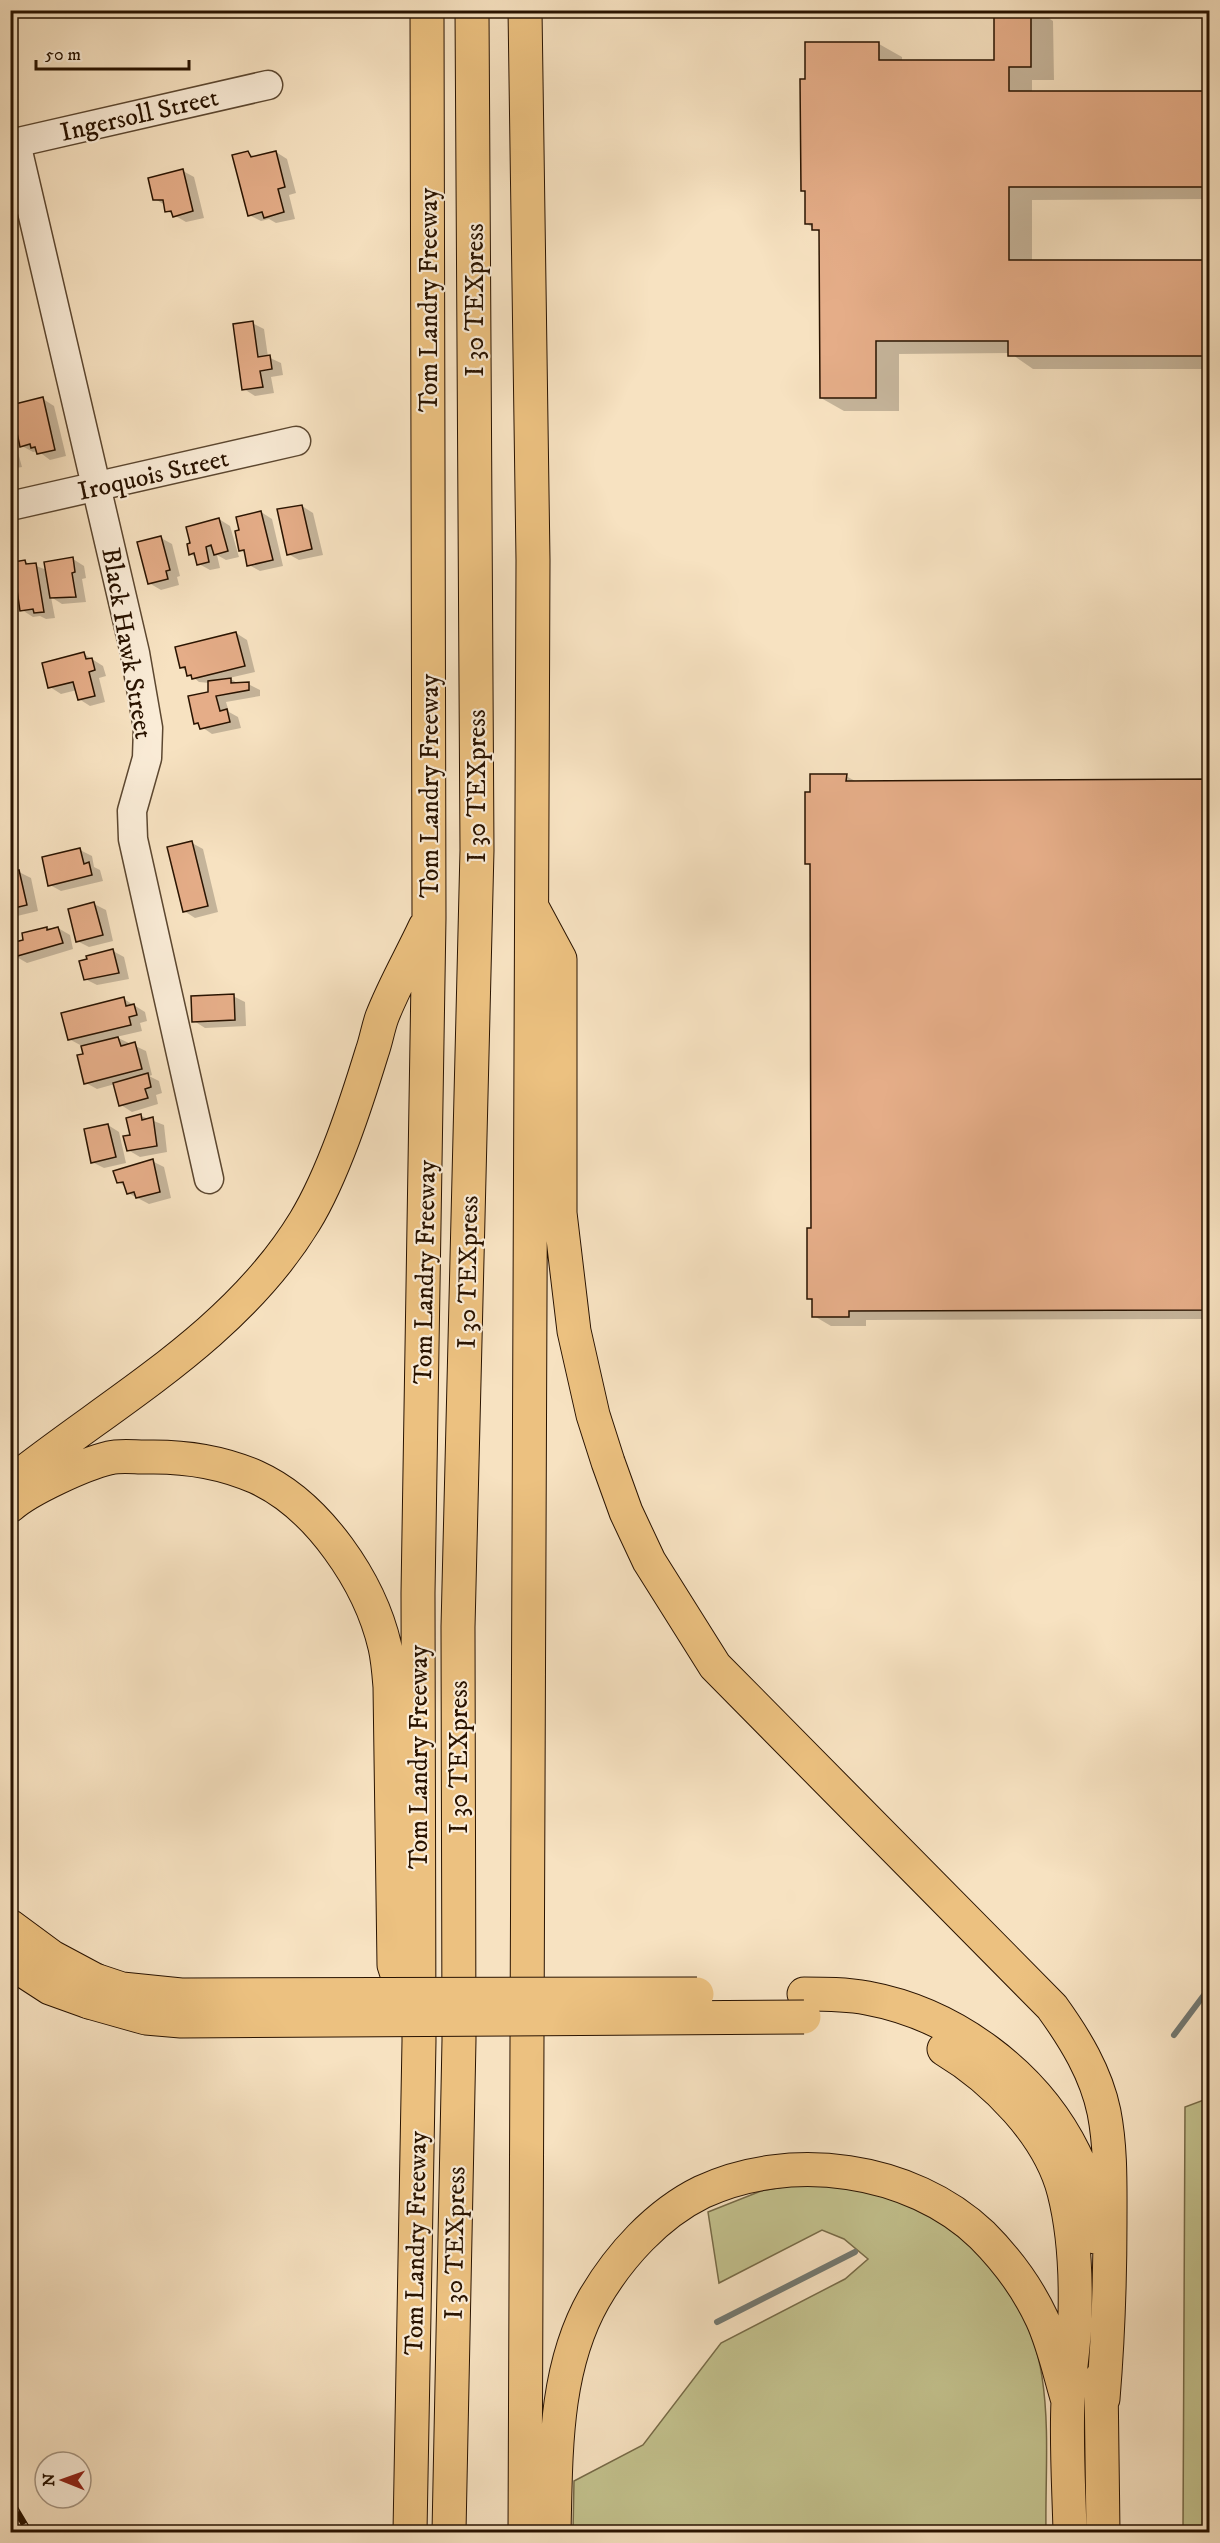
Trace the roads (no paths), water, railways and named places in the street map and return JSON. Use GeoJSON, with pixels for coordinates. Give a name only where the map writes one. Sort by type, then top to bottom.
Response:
{"type":"FeatureCollection","features":[{"type":"Feature","properties":{"kind":"highway","name":"Tom Landry Freeway"},"geometry":{"type":"LineString","coordinates":[[410,2532],[419,2041],[418,1593],[429,918],[427,10]]}},
{"type":"Feature","properties":{"kind":"highway","name":"I 30 TEXpress"},"geometry":{"type":"LineString","coordinates":[[449,2532],[459,2040],[458,1627],[477,850],[472,10]]}},
{"type":"Feature","properties":{"kind":"highway"},"geometry":{"type":"LineString","coordinates":[[525,10],[532,560],[525,2532]]}},
{"type":"Feature","properties":{"kind":"highway"},"geometry":{"type":"LineString","coordinates":[[531,903],[561,959],[560,1213],[574,1331],[593,1415],[626,1512],[649,1561],[715,1666],[1052,2007],[1072,2036],[1091,2072],[1104,2110],[1110,2153],[1110,2318],[1103,2399]]}},
{"type":"Feature","properties":{"kind":"highway"},"geometry":{"type":"LineString","coordinates":[[10,1483],[64,1440],[186,1353],[237,1306],[305,1221],[334,1159],[372,1053],[382,1018],[429,918]]}},
{"type":"Feature","properties":{"kind":"highway"},"geometry":{"type":"LineString","coordinates":[[10,1506],[52,1481],[109,1458],[164,1456],[198,1459],[257,1477],[290,1499],[332,1538],[364,1587],[386,1647],[390,1687],[394,1965],[419,2041]]}},
{"type":"Feature","properties":{"kind":"highway"},"geometry":{"type":"LineString","coordinates":[[10,1926],[92,1991]]}},
{"type":"Feature","properties":{"kind":"highway"},"geometry":{"type":"LineString","coordinates":[[10,1962],[50,1988],[92,1991],[123,1989],[181,1995],[804,2005],[869,1998],[936,2020],[1003,2062],[1054,2117],[1076,2156],[1092,2212],[1103,2399],[1103,2532]]}},
{"type":"Feature","properties":{"kind":"highway"},"geometry":{"type":"LineString","coordinates":[[804,2005],[897,2027],[926,2038],[973,2068],[1000,2092],[1022,2116],[1046,2151],[1064,2191],[1072,2247],[1075,2315],[1068,2401],[1070,2532]]}},
{"type":"Feature","properties":{"kind":"highway"},"geometry":{"type":"LineString","coordinates":[[554,2532],[557,2435],[563,2388],[576,2340],[594,2300],[616,2266],[643,2235],[657,2223],[702,2193],[741,2179],[778,2172],[821,2170],[862,2174],[906,2188],[946,2209],[981,2235],[1014,2273],[1042,2319],[1068,2401]]}},
{"type":"Feature","properties":{"kind":"street","name":"Ingersoll Street"},"geometry":{"type":"LineString","coordinates":[[13,143],[267,85]]}},
{"type":"Feature","properties":{"kind":"street","name":"Black Hawk Street"},"geometry":{"type":"LineString","coordinates":[[13,143],[135,653],[148,728],[147,758],[132,811],[134,839],[209,1179]]}},
{"type":"Feature","properties":{"kind":"street","name":"Iroquois Street"},"geometry":{"type":"LineString","coordinates":[[10,506],[296,441]]}},
{"type":"Feature","properties":{"kind":"waterway"},"geometry":{"type":"LineString","coordinates":[[1174,2035],[1210,1987]]}},
{"type":"Feature","properties":{"kind":"waterway"},"geometry":{"type":"LineString","coordinates":[[717,2322],[855,2252]]}},
{"type":"Feature","properties":{"kind":"railway"},"geometry":{"type":"LineString","coordinates":[[10,2500],[29,2532]]}},
{"type":"Feature","properties":{"kind":"railway"},"geometry":{"type":"LineString","coordinates":[[10,2527],[14,2532]]}}]}
